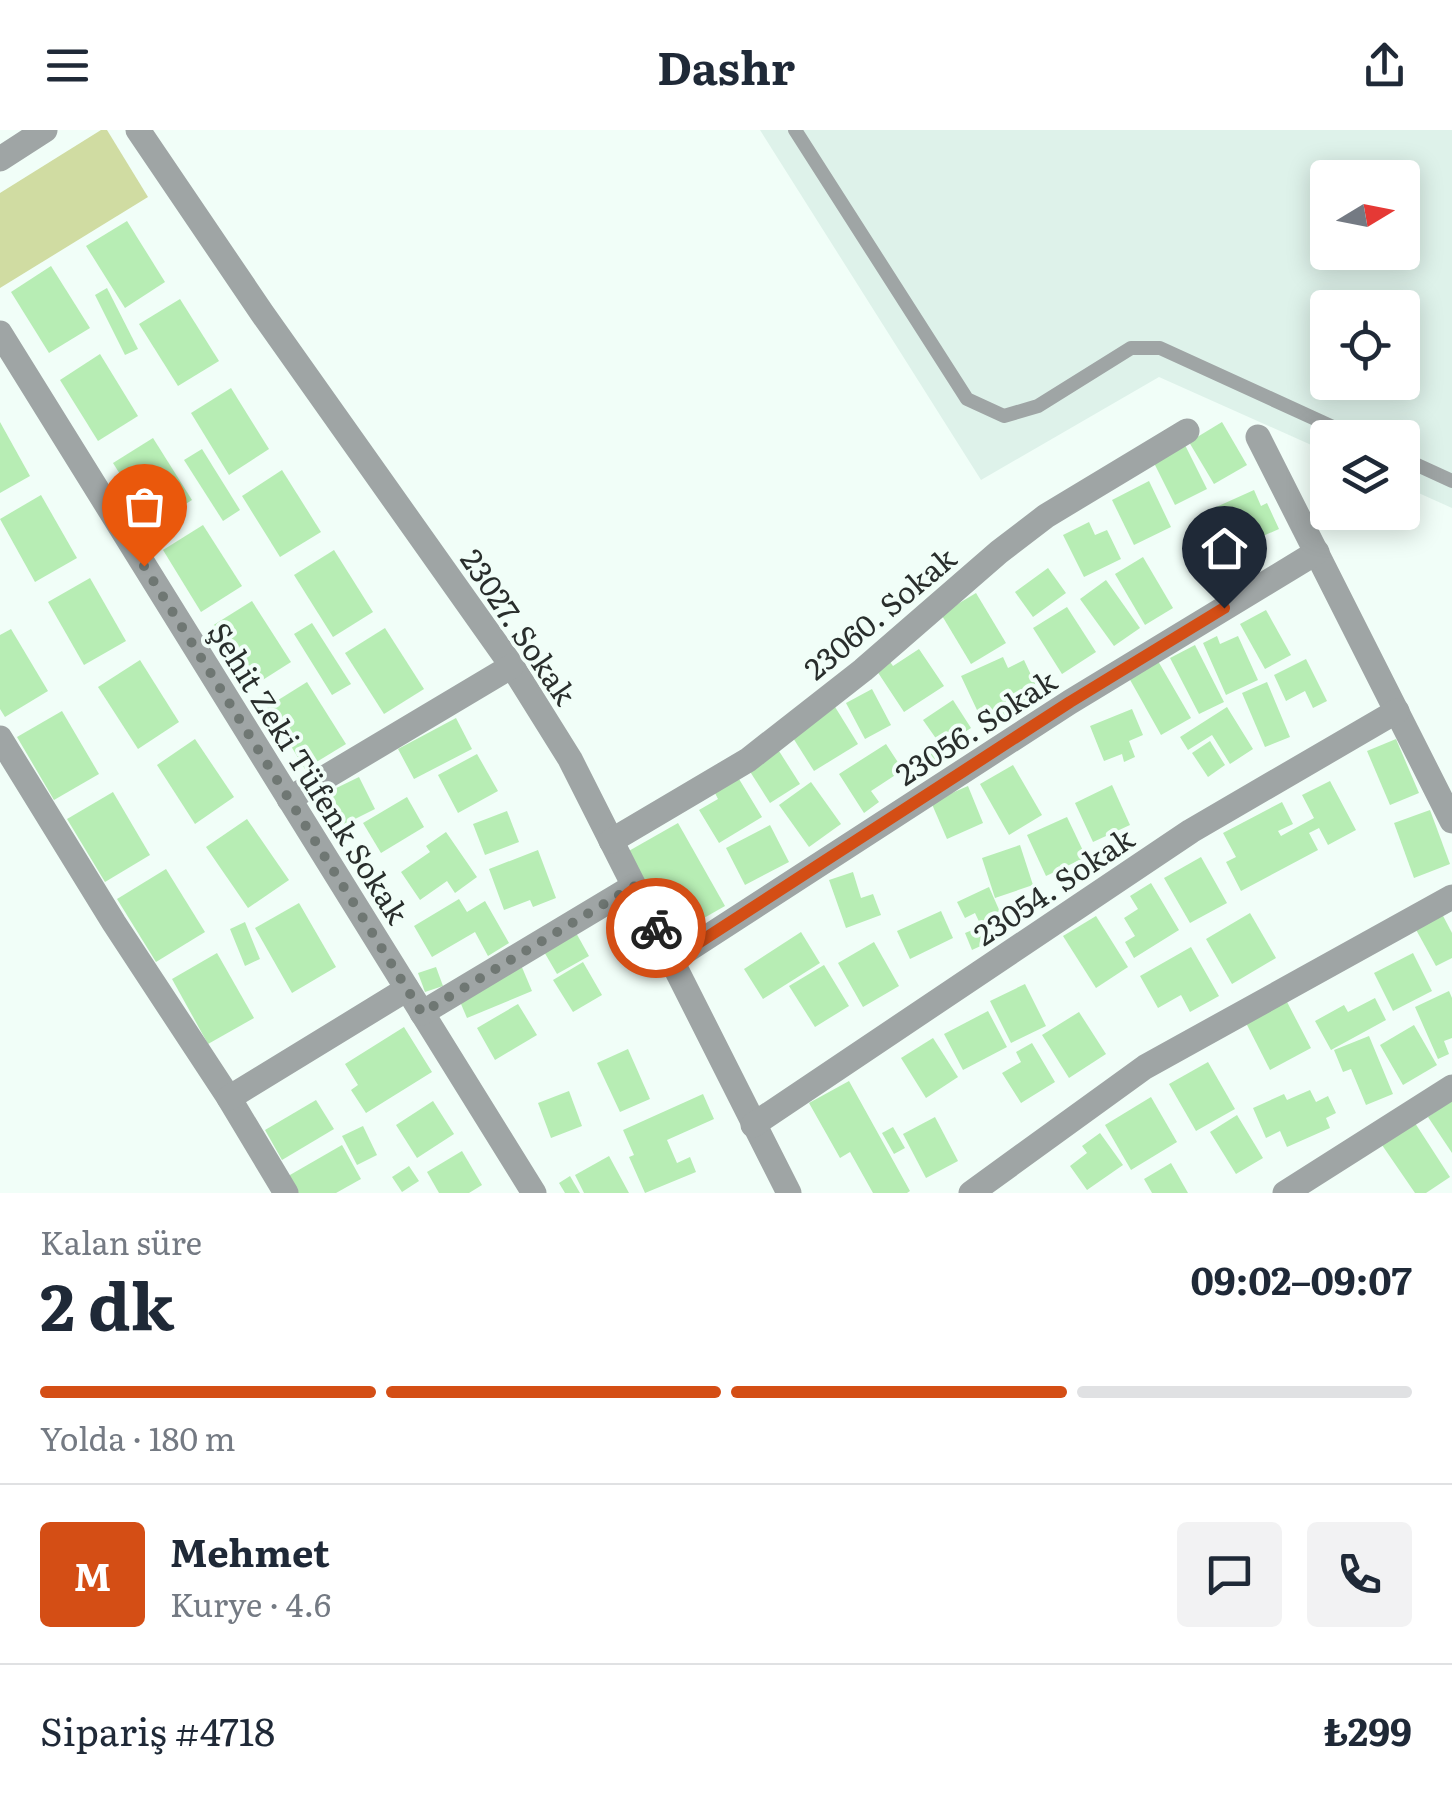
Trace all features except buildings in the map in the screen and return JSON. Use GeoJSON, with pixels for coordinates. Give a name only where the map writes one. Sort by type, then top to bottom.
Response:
{"type":"FeatureCollection","features":[{"type":"Feature","properties":{"kind":"street"},"geometry":{"type":"LineString","coordinates":[[0,159],[46,130]]}},
{"type":"Feature","properties":{"kind":"street","name":"23027. Sokak"},"geometry":{"type":"LineString","coordinates":[[138,130],[262,313],[512,666],[570,759],[789,1193]]}},
{"type":"Feature","properties":{"kind":"street","name":"Şehit Zeki Tüfenk Sokak"},"geometry":{"type":"LineString","coordinates":[[0,334],[534,1193]]}},
{"type":"Feature","properties":{"kind":"street","name":"23060. Sokak"},"geometry":{"type":"LineString","coordinates":[[611,841],[748,760],[864,670],[1046,516],[1187,431]]}},
{"type":"Feature","properties":{"kind":"street"},"geometry":{"type":"LineString","coordinates":[[1258,437],[1452,821]]}},
{"type":"Feature","properties":{"kind":"street","name":"23056. Sokak"},"geometry":{"type":"LineString","coordinates":[[672,960],[1070,702],[1316,552]]}},
{"type":"Feature","properties":{"kind":"street"},"geometry":{"type":"LineString","coordinates":[[289,799],[512,666]]}},
{"type":"Feature","properties":{"kind":"street","name":"23054. Sokak"},"geometry":{"type":"LineString","coordinates":[[753,1125],[1192,831],[1397,711]]}},
{"type":"Feature","properties":{"kind":"street"},"geometry":{"type":"LineString","coordinates":[[0,738],[286,1193]]}},
{"type":"Feature","properties":{"kind":"street"},"geometry":{"type":"LineString","coordinates":[[422,1013],[634,886]]}},
{"type":"Feature","properties":{"kind":"street"},"geometry":{"type":"LineString","coordinates":[[971,1193],[1145,1067],[1452,897]]}},
{"type":"Feature","properties":{"kind":"street"},"geometry":{"type":"LineString","coordinates":[[229,1098],[406,988]]}},
{"type":"Feature","properties":{"kind":"street"},"geometry":{"type":"LineString","coordinates":[[1285,1193],[1452,1087]]}},
{"type":"Feature","properties":{"kind":"lane"},"geometry":{"type":"LineString","coordinates":[[795,130],[967,399],[1004,416],[1038,406],[1131,348],[1160,348],[1318,420]]}},
{"type":"Feature","properties":{"kind":"lane"},"geometry":{"type":"LineString","coordinates":[[1420,466],[1452,481]]}},
{"type":"Feature","properties":{"kind":"shaded area"},"geometry":{"type":"Polygon","coordinates":[[[760,130],[1452,130],[1452,508],[1420,494],[1420,420],[1310,420],[1310,444],[1159,377],[981,480],[760,130]]]}},
{"type":"Feature","properties":{"kind":"green space"},"geometry":{"type":"Polygon","coordinates":[[[101,130],[107,130],[148,197],[0,288],[0,193],[101,130]]]}},
{"type":"Feature","properties":{"kind":"way so far"},"geometry":{"type":"LineString","coordinates":[[144,566],[422,1013],[634,886],[656,928]]}},
{"type":"Feature","properties":{"kind":"route"},"geometry":{"type":"LineString","coordinates":[[656,928],[672,960],[1070,702],[1224,608]]}}]}
